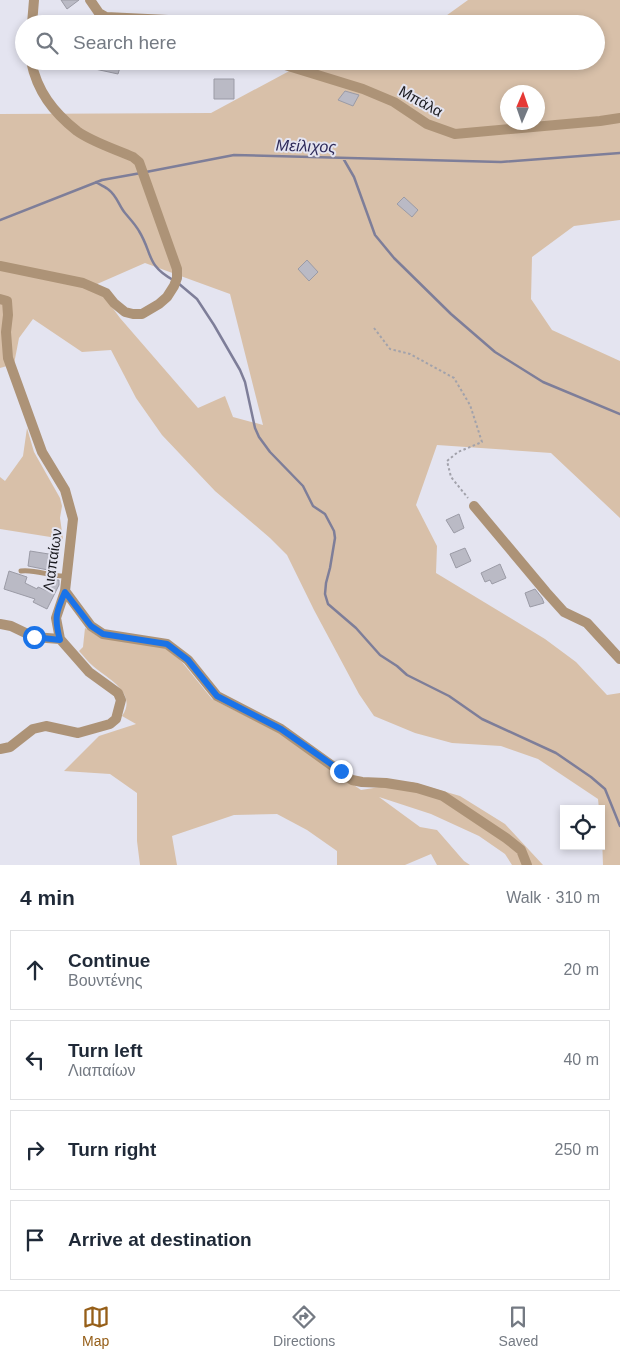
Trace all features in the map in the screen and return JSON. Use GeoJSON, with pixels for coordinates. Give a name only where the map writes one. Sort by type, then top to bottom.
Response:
{"type":"FeatureCollection","features":[{"type":"Feature","properties":{"kind":"street"},"geometry":{"type":"LineString","coordinates":[[33,15],[34,0]]}},
{"type":"Feature","properties":{"kind":"street"},"geometry":{"type":"LineString","coordinates":[[90,0],[102,15]]}},
{"type":"Feature","properties":{"kind":"street"},"geometry":{"type":"LineString","coordinates":[[0,266],[83,283],[106,293],[125,312],[133,314],[142,314],[159,304],[167,297],[176,282],[175,259],[139,162],[133,157],[78,131],[46,102],[33,70]]}},
{"type":"Feature","properties":{"kind":"street","name":"Μπάλα"},"geometry":{"type":"LineString","coordinates":[[301,70],[363,89],[394,102],[427,124],[455,134],[620,118]]}},
{"type":"Feature","properties":{"kind":"street","name":"Λιαπαίων"},"geometry":{"type":"LineString","coordinates":[[0,299],[2,298],[7,301],[6,332],[8,358],[42,452],[65,490],[73,519],[65,592],[57,610],[56,618],[60,640]]}},
{"type":"Feature","properties":{"kind":"street"},"geometry":{"type":"LineString","coordinates":[[474,506],[564,612],[587,623],[620,659]]}},
{"type":"Feature","properties":{"kind":"street"},"geometry":{"type":"LineString","coordinates":[[65,592],[91,626],[103,634],[167,644],[188,660],[217,696],[281,729],[352,780],[417,788],[443,796],[521,850],[527,865]]}},
{"type":"Feature","properties":{"kind":"street"},"geometry":{"type":"LineString","coordinates":[[0,624],[10,626],[34,637],[60,640],[88,672],[118,693],[121,700],[116,719],[110,724],[78,733],[46,726],[33,729],[10,747],[0,749]]}},
{"type":"Feature","properties":{"kind":"lane"},"geometry":{"type":"LineString","coordinates":[[21,571],[29,570],[56,576],[67,576]]}},
{"type":"Feature","properties":{"kind":"path"},"geometry":{"type":"LineString","coordinates":[[374,328],[390,349],[410,354],[454,378],[470,404],[482,442],[458,452],[447,461],[451,477],[474,506]]}},
{"type":"Feature","properties":{"kind":"shaded area"},"geometry":{"type":"Polygon","coordinates":[[[468,0],[620,0],[620,220],[574,226],[532,257],[531,299],[552,330],[620,361],[620,518],[551,453],[437,445],[416,505],[437,546],[436,573],[545,639],[576,662],[607,695],[620,693],[620,865],[603,865],[605,805],[599,805],[598,799],[538,759],[501,746],[452,743],[415,733],[374,716],[359,694],[287,555],[215,491],[162,435],[136,398],[111,350],[82,352],[33,319],[19,338],[14,364],[0,368],[0,114],[211,113],[291,70],[605,70],[605,15],[447,15],[468,0]],[[145,263],[88,288],[103,295],[120,318],[198,408],[225,396],[233,417],[263,425],[230,294],[145,263]]]}},
{"type":"Feature","properties":{"kind":"shaded area"},"geometry":{"type":"Polygon","coordinates":[[[27,428],[34,452],[60,498],[63,539],[0,529],[0,477],[5,481],[23,456],[27,428]]]}},
{"type":"Feature","properties":{"kind":"shaded area"},"geometry":{"type":"Polygon","coordinates":[[[85,628],[99,637],[166,648],[182,662],[212,699],[279,733],[361,790],[412,782],[460,796],[505,824],[543,865],[512,865],[505,854],[479,836],[431,814],[379,797],[420,827],[437,830],[464,861],[470,865],[437,865],[431,854],[405,865],[337,865],[337,851],[307,830],[277,814],[234,815],[172,836],[177,865],[140,865],[137,841],[137,793],[110,774],[64,771],[99,736],[136,724],[122,716],[126,708],[126,700],[119,687],[91,664],[79,651],[83,647],[85,628]]]}},
{"type":"Feature","properties":{"kind":"building"},"geometry":{"type":"Polygon","coordinates":[[[61,0],[79,0],[67,9],[61,0]]]}},
{"type":"Feature","properties":{"kind":"building"},"geometry":{"type":"Polygon","coordinates":[[[100,70],[119,70],[118,74],[100,70]]]}},
{"type":"Feature","properties":{"kind":"building"},"geometry":{"type":"Polygon","coordinates":[[[214,79],[234,79],[234,99],[214,99],[214,79]]]}},
{"type":"Feature","properties":{"kind":"building"},"geometry":{"type":"Polygon","coordinates":[[[345,91],[359,95],[353,106],[338,100],[345,91]]]}},
{"type":"Feature","properties":{"kind":"building"},"geometry":{"type":"Polygon","coordinates":[[[404,197],[418,210],[412,217],[397,204],[404,197]]]}},
{"type":"Feature","properties":{"kind":"building"},"geometry":{"type":"Polygon","coordinates":[[[307,260],[318,272],[309,281],[298,269],[307,260]]]}},
{"type":"Feature","properties":{"kind":"building"},"geometry":{"type":"Polygon","coordinates":[[[459,514],[464,528],[454,533],[446,520],[459,514]]]}},
{"type":"Feature","properties":{"kind":"building"},"geometry":{"type":"Polygon","coordinates":[[[465,548],[471,561],[456,568],[450,554],[465,548]]]}},
{"type":"Feature","properties":{"kind":"building"},"geometry":{"type":"Polygon","coordinates":[[[30,551],[55,555],[53,571],[28,566],[30,551]]]}},
{"type":"Feature","properties":{"kind":"building"},"geometry":{"type":"Polygon","coordinates":[[[500,564],[506,578],[492,584],[490,580],[485,582],[481,573],[500,564]]]}},
{"type":"Feature","properties":{"kind":"building"},"geometry":{"type":"Polygon","coordinates":[[[9,571],[27,577],[25,583],[37,589],[38,587],[50,592],[50,580],[59,580],[59,585],[47,609],[33,602],[35,599],[4,589],[9,571]]]}},
{"type":"Feature","properties":{"kind":"building"},"geometry":{"type":"Polygon","coordinates":[[[535,589],[544,603],[530,607],[525,593],[535,589]]]}},
{"type":"Feature","properties":{"kind":"waterway","name":"Μείλιχος"},"geometry":{"type":"LineString","coordinates":[[146,172],[234,155],[501,162],[620,153]]}},
{"type":"Feature","properties":{"kind":"waterway"},"geometry":{"type":"LineString","coordinates":[[343,158],[354,177],[375,235],[394,258],[451,314],[495,352],[543,382],[620,414]]}},
{"type":"Feature","properties":{"kind":"waterway","name":"Μείλιχος"},"geometry":{"type":"LineString","coordinates":[[0,220],[102,180],[141,173]]}},
{"type":"Feature","properties":{"kind":"waterway"},"geometry":{"type":"LineString","coordinates":[[96,182],[114,195],[139,231],[154,264],[164,275],[173,280]]}},
{"type":"Feature","properties":{"kind":"waterway"},"geometry":{"type":"LineString","coordinates":[[178,283],[197,299],[240,370],[245,382],[255,428],[259,437],[270,452],[303,486],[313,506],[325,514],[334,531],[335,538],[325,594],[328,604],[356,628],[380,655],[407,675],[449,696],[482,719],[556,753],[591,777],[605,789],[620,826]]}},
{"type":"Feature","properties":{"kind":"route"},"geometry":{"type":"LineString","coordinates":[[34,637],[60,640],[56,618],[57,610],[65,592],[91,626],[103,634],[167,644],[188,660],[217,696],[281,729],[341,771]]}}]}
